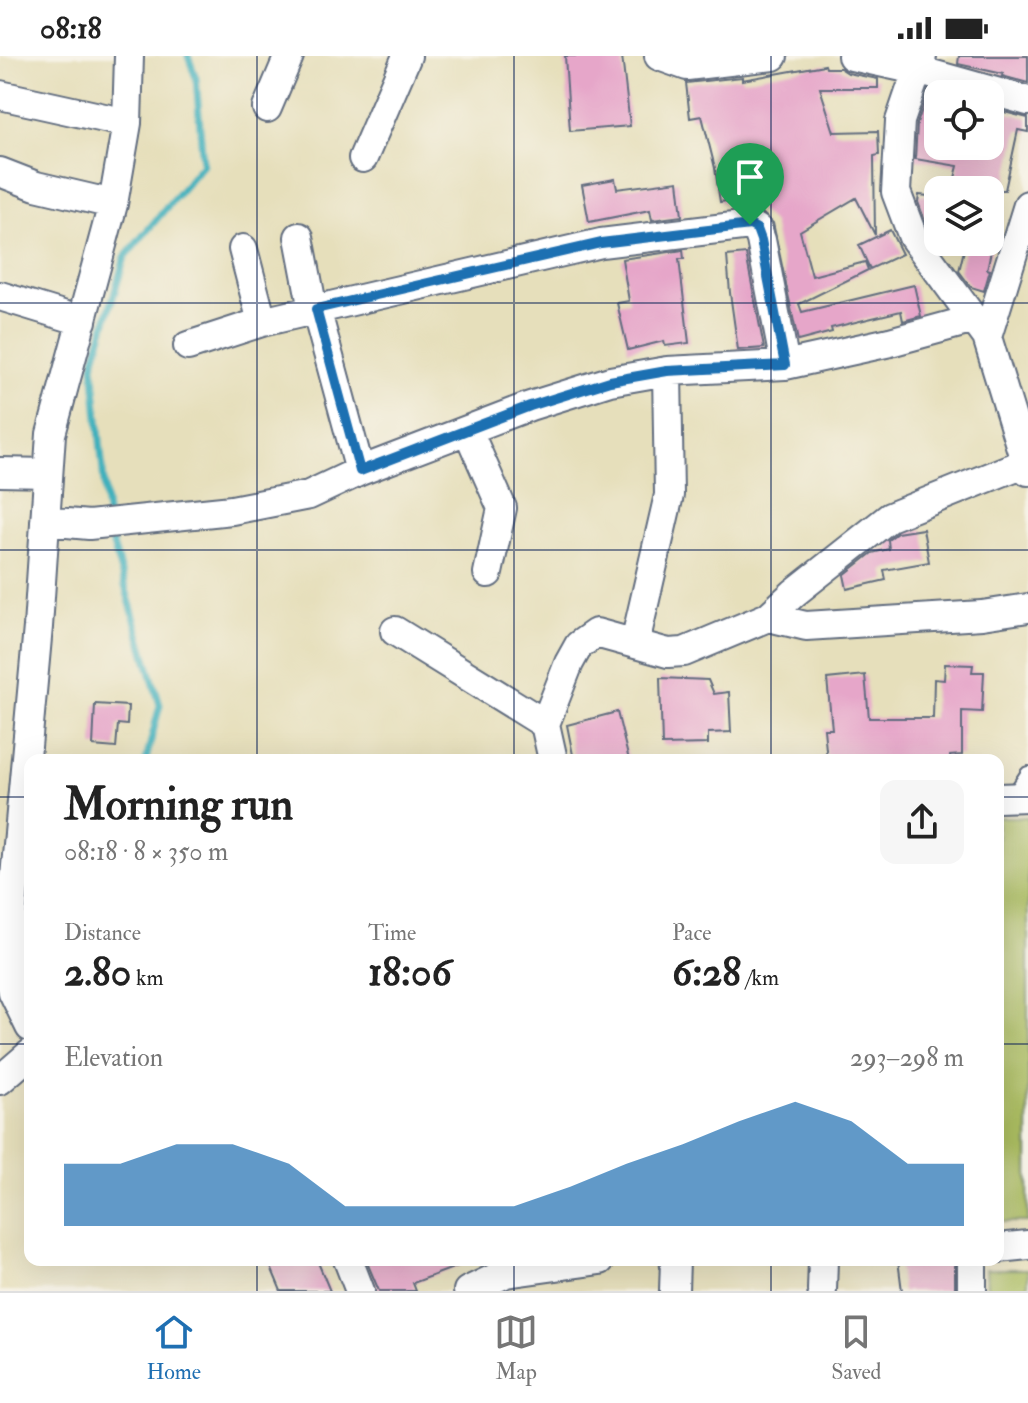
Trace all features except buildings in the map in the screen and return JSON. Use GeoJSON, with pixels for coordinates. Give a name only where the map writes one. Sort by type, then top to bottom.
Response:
{"type":"FeatureCollection","features":[{"type":"Feature","properties":{"kind":"street"},"geometry":{"type":"LineString","coordinates":[[26,754],[51,434],[113,204],[127,123],[129,56]]}},
{"type":"Feature","properties":{"kind":"street"},"geometry":{"type":"LineString","coordinates":[[267,108],[289,56]]}},
{"type":"Feature","properties":{"kind":"street"},"geometry":{"type":"LineString","coordinates":[[363,158],[407,56]]}},
{"type":"Feature","properties":{"kind":"street"},"geometry":{"type":"LineString","coordinates":[[662,57],[687,66],[773,56]]}},
{"type":"Feature","properties":{"kind":"street"},"geometry":{"type":"LineString","coordinates":[[852,56],[919,63],[1028,101]]}},
{"type":"Feature","properties":{"kind":"street"},"geometry":{"type":"LineString","coordinates":[[552,754],[545,724],[579,645],[596,633],[668,653],[684,652],[768,617],[890,517],[1026,467],[980,328],[913,237],[896,192],[900,121],[919,63]]}},
{"type":"Feature","properties":{"kind":"street"},"geometry":{"type":"LineString","coordinates":[[0,95],[127,123]]}},
{"type":"Feature","properties":{"kind":"street"},"geometry":{"type":"LineString","coordinates":[[0,172],[36,186],[113,204]]}},
{"type":"Feature","properties":{"kind":"street"},"geometry":{"type":"LineString","coordinates":[[980,328],[1028,205]]}},
{"type":"Feature","properties":{"kind":"street"},"geometry":{"type":"LineString","coordinates":[[188,346],[262,322],[601,243],[750,225],[757,229],[761,240],[785,365]]}},
{"type":"Feature","properties":{"kind":"street"},"geometry":{"type":"LineString","coordinates":[[299,237],[315,309],[360,471]]}},
{"type":"Feature","properties":{"kind":"street"},"geometry":{"type":"LineString","coordinates":[[243,249],[262,322]]}},
{"type":"Feature","properties":{"kind":"street"},"geometry":{"type":"LineString","coordinates":[[0,296],[82,321]]}},
{"type":"Feature","properties":{"kind":"street"},"geometry":{"type":"LineString","coordinates":[[45,521],[89,525],[232,510],[309,495],[360,471],[530,406],[610,381],[667,371],[785,365],[890,342],[980,328]]}},
{"type":"Feature","properties":{"kind":"street"},"geometry":{"type":"LineString","coordinates":[[635,643],[669,495],[667,371]]}},
{"type":"Feature","properties":{"kind":"street"},"geometry":{"type":"LineString","coordinates":[[468,431],[502,508],[488,573]]}},
{"type":"Feature","properties":{"kind":"street"},"geometry":{"type":"LineString","coordinates":[[0,472],[48,473]]}},
{"type":"Feature","properties":{"kind":"street"},"geometry":{"type":"LineString","coordinates":[[768,617],[806,626],[982,615],[1028,608]]}},
{"type":"Feature","properties":{"kind":"street"},"geometry":{"type":"LineString","coordinates":[[395,631],[545,724]]}},
{"type":"Feature","properties":{"kind":"street"},"geometry":{"type":"LineString","coordinates":[[24,779],[7,964],[13,992],[24,1015]]}},
{"type":"Feature","properties":{"kind":"street"},"geometry":{"type":"LineString","coordinates":[[0,1080],[24,1059]]}},
{"type":"Feature","properties":{"kind":"street"},"geometry":{"type":"LineString","coordinates":[[1004,1247],[1028,1245]]}},
{"type":"Feature","properties":{"kind":"street"},"geometry":{"type":"LineString","coordinates":[[350,1266],[360,1291]]}},
{"type":"Feature","properties":{"kind":"street"},"geometry":{"type":"LineString","coordinates":[[468,1291],[503,1266]]}},
{"type":"Feature","properties":{"kind":"street"},"geometry":{"type":"LineString","coordinates":[[674,1291],[675,1266]]}},
{"type":"Feature","properties":{"kind":"street"},"geometry":{"type":"LineString","coordinates":[[822,1291],[823,1266]]}},
{"type":"Feature","properties":{"kind":"street"},"geometry":{"type":"LineString","coordinates":[[972,1266],[972,1291]]}},
{"type":"Feature","properties":{"kind":"green space"},"geometry":{"type":"Polygon","coordinates":[[[1004,817],[1028,817],[1028,1222],[1004,1222],[1004,817]]]}},
{"type":"Feature","properties":{"kind":"green space"},"geometry":{"type":"Polygon","coordinates":[[[986,1269],[1028,1269],[1028,1291],[987,1291],[986,1269]]]}},
{"type":"Feature","properties":{"kind":"waterway"},"geometry":{"type":"LineString","coordinates":[[107,515],[93,365],[125,257],[203,164],[196,78],[188,56]]}},
{"type":"Feature","properties":{"kind":"waterway"},"geometry":{"type":"LineString","coordinates":[[108,528],[160,705],[148,754]]}},
{"type":"Feature","properties":{"kind":"waterway"},"geometry":{"type":"LineString","coordinates":[[13,965],[24,960]]}},
{"type":"Feature","properties":{"kind":"route"},"geometry":{"type":"LineString","coordinates":[[750,225],[757,229],[761,240],[785,365],[667,371],[610,381],[530,406],[360,471],[316,309],[601,243],[750,225]]}}]}
